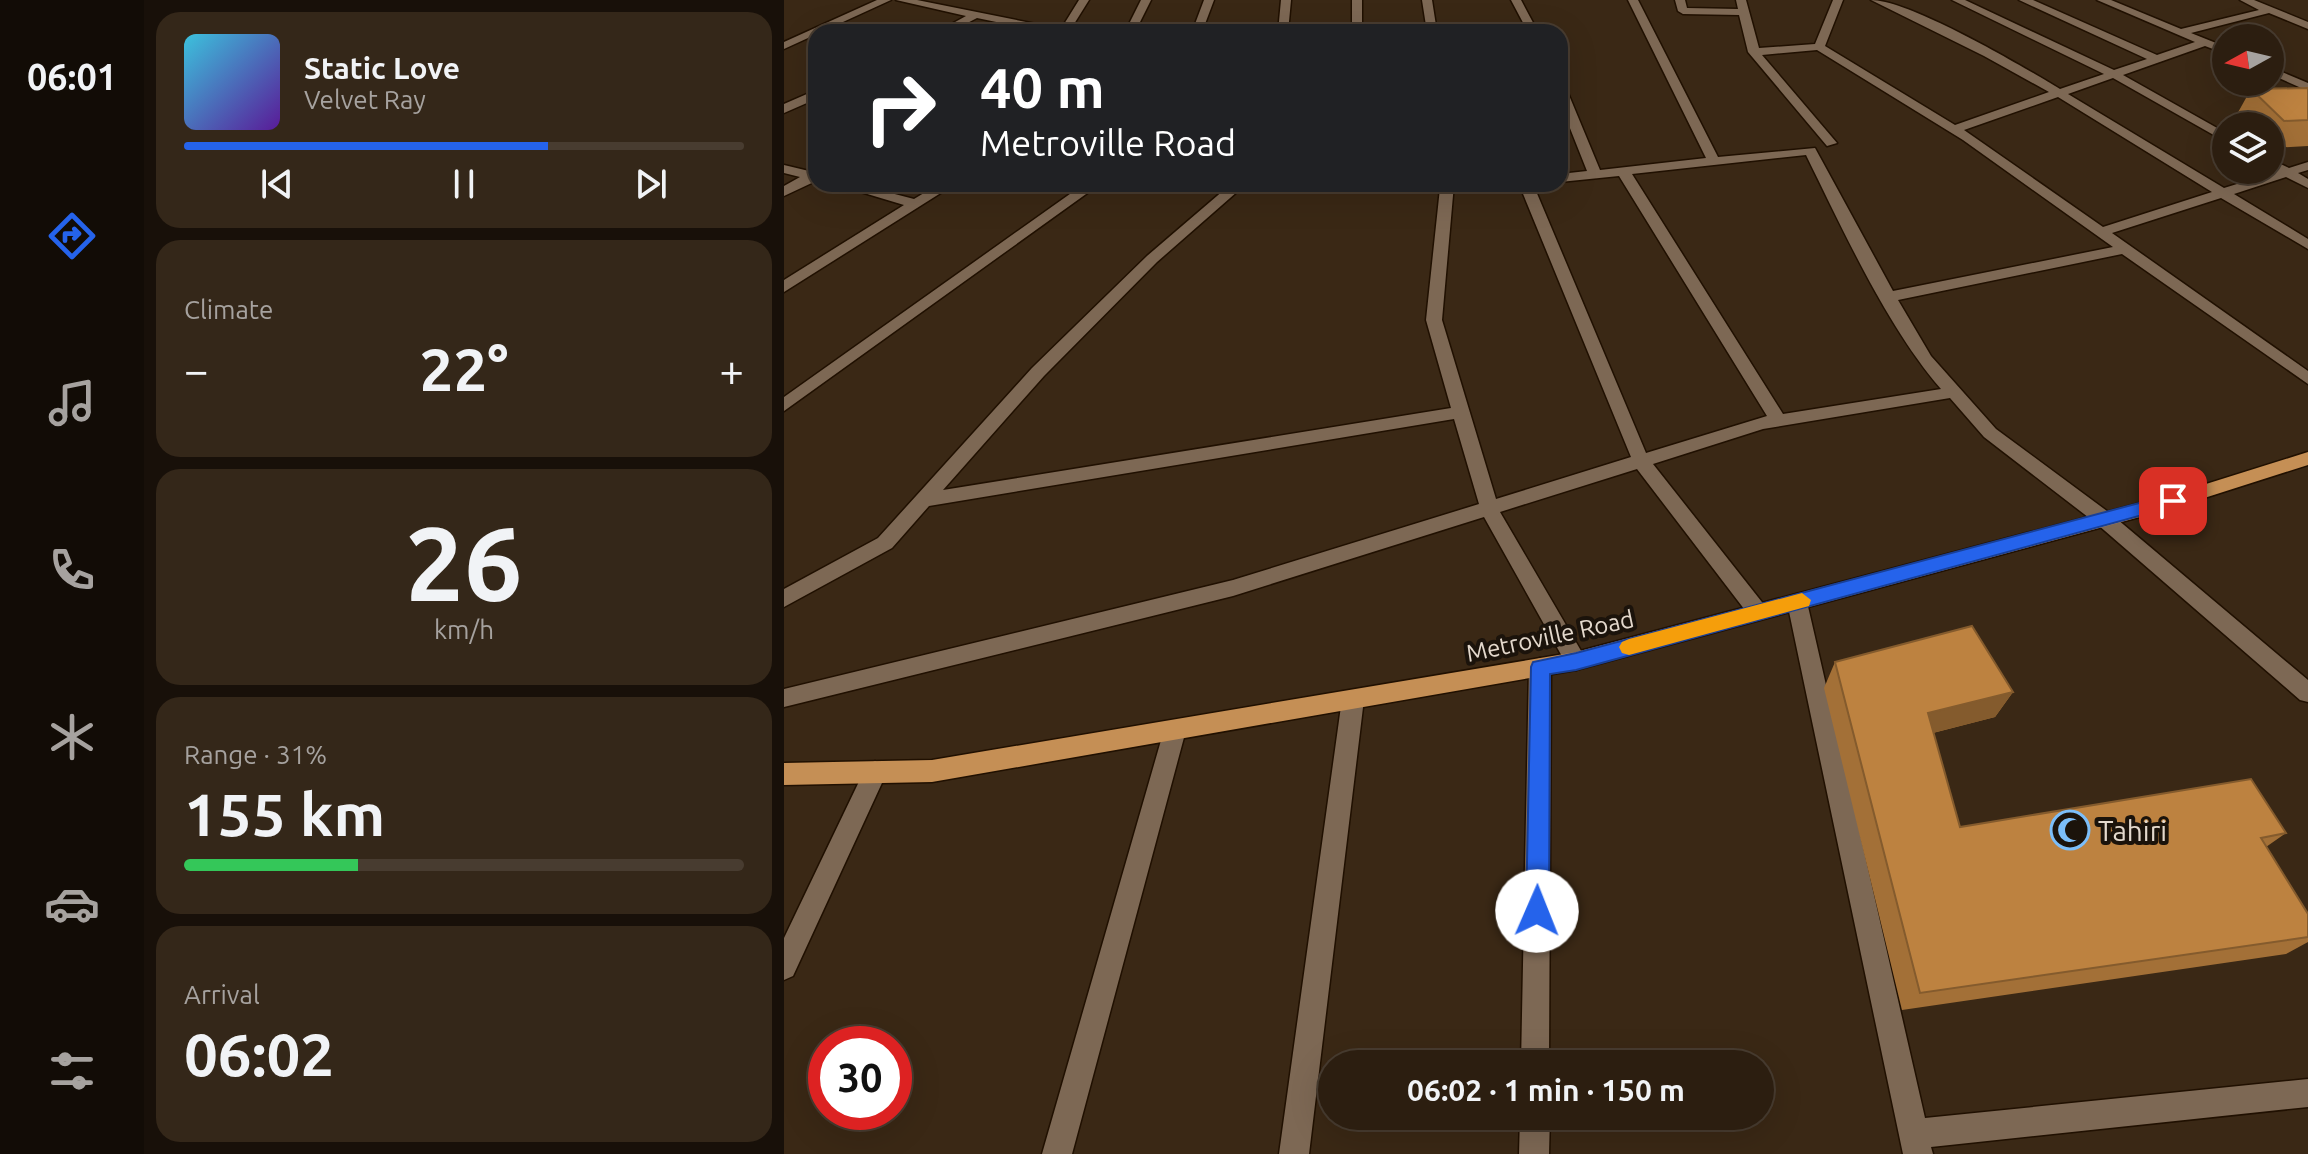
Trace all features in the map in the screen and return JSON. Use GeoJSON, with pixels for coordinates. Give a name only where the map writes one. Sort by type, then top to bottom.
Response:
{"type":"FeatureCollection","features":[{"type":"Feature","properties":{"kind":"main road","name":"Metroville Road"},"geometry":{"type":"LineString","coordinates":[[784,774],[932,771],[1576,661],[2305,463]]}},
{"type":"Feature","properties":{"kind":"street"},"geometry":{"type":"LineString","coordinates":[[833,24],[886,0]]}},
{"type":"Feature","properties":{"kind":"street"},"geometry":{"type":"LineString","coordinates":[[901,0],[1022,24]]}},
{"type":"Feature","properties":{"kind":"street"},"geometry":{"type":"LineString","coordinates":[[951,10],[962,0]]}},
{"type":"Feature","properties":{"kind":"street"},"geometry":{"type":"LineString","coordinates":[[1068,24],[1084,0]]}},
{"type":"Feature","properties":{"kind":"street"},"geometry":{"type":"LineString","coordinates":[[1134,24],[1146,0]]}},
{"type":"Feature","properties":{"kind":"street"},"geometry":{"type":"LineString","coordinates":[[1200,24],[1209,0]]}},
{"type":"Feature","properties":{"kind":"street"},"geometry":{"type":"LineString","coordinates":[[1284,24],[1286,0]]}},
{"type":"Feature","properties":{"kind":"street"},"geometry":{"type":"LineString","coordinates":[[1357,0],[1357,24]]}},
{"type":"Feature","properties":{"kind":"street"},"geometry":{"type":"LineString","coordinates":[[1427,0],[1431,24]]}},
{"type":"Feature","properties":{"kind":"street"},"geometry":{"type":"LineString","coordinates":[[1516,0],[1529,24]]}},
{"type":"Feature","properties":{"kind":"street"},"geometry":{"type":"LineString","coordinates":[[1633,0],[1714,161]]}},
{"type":"Feature","properties":{"kind":"street"},"geometry":{"type":"LineString","coordinates":[[1680,0],[1683,11],[1743,6],[1754,52],[1831,143]]}},
{"type":"Feature","properties":{"kind":"street"},"geometry":{"type":"LineString","coordinates":[[1819,47],[1838,0]]}},
{"type":"Feature","properties":{"kind":"street"},"geometry":{"type":"LineString","coordinates":[[1876,0],[1934,24],[2062,92],[2220,194],[2308,245]]}},
{"type":"Feature","properties":{"kind":"street"},"geometry":{"type":"LineString","coordinates":[[1957,0],[2114,74],[2212,130]]}},
{"type":"Feature","properties":{"kind":"street"},"geometry":{"type":"LineString","coordinates":[[2024,0],[2157,59]]}},
{"type":"Feature","properties":{"kind":"street"},"geometry":{"type":"LineString","coordinates":[[2102,0],[2212,45]]}},
{"type":"Feature","properties":{"kind":"street"},"geometry":{"type":"LineString","coordinates":[[2245,0],[2308,26]]}},
{"type":"Feature","properties":{"kind":"street"},"geometry":{"type":"LineString","coordinates":[[2181,32],[2270,10]]}},
{"type":"Feature","properties":{"kind":"street"},"geometry":{"type":"LineString","coordinates":[[958,24],[976,15]]}},
{"type":"Feature","properties":{"kind":"street"},"geometry":{"type":"LineString","coordinates":[[784,46],[808,35]]}},
{"type":"Feature","properties":{"kind":"street"},"geometry":{"type":"LineString","coordinates":[[1955,129],[2206,42]]}},
{"type":"Feature","properties":{"kind":"street"},"geometry":{"type":"LineString","coordinates":[[1754,52],[1819,47],[1955,129],[2308,379]]}},
{"type":"Feature","properties":{"kind":"street"},"geometry":{"type":"LineString","coordinates":[[2284,76],[2308,87]]}},
{"type":"Feature","properties":{"kind":"street"},"geometry":{"type":"LineString","coordinates":[[784,109],[808,98]]}},
{"type":"Feature","properties":{"kind":"street"},"geometry":{"type":"LineString","coordinates":[[1568,108],[1595,174]]}},
{"type":"Feature","properties":{"kind":"street"},"geometry":{"type":"LineString","coordinates":[[1568,177],[1810,151],[1924,359],[1990,433],[2104,519],[2308,693]]}},
{"type":"Feature","properties":{"kind":"street"},"geometry":{"type":"LineString","coordinates":[[2101,232],[2308,166]]}},
{"type":"Feature","properties":{"kind":"street"},"geometry":{"type":"LineString","coordinates":[[784,169],[808,175]]}},
{"type":"Feature","properties":{"kind":"street"},"geometry":{"type":"LineString","coordinates":[[1623,171],[1779,421]]}},
{"type":"Feature","properties":{"kind":"street"},"geometry":{"type":"LineString","coordinates":[[2284,171],[2308,184]]}},
{"type":"Feature","properties":{"kind":"street"},"geometry":{"type":"LineString","coordinates":[[784,192],[808,179]]}},
{"type":"Feature","properties":{"kind":"street"},"geometry":{"type":"LineString","coordinates":[[871,192],[915,204]]}},
{"type":"Feature","properties":{"kind":"street"},"geometry":{"type":"LineString","coordinates":[[784,287],[935,192]]}},
{"type":"Feature","properties":{"kind":"street"},"geometry":{"type":"LineString","coordinates":[[784,405],[1082,192]]}},
{"type":"Feature","properties":{"kind":"street"},"geometry":{"type":"LineString","coordinates":[[784,599],[885,543],[1038,372],[1152,259],[1230,192]]}},
{"type":"Feature","properties":{"kind":"street"},"geometry":{"type":"LineString","coordinates":[[1444,192],[1434,320],[1490,510],[1576,661]]}},
{"type":"Feature","properties":{"kind":"street"},"geometry":{"type":"LineString","coordinates":[[1529,192],[1641,461],[1758,612]]}},
{"type":"Feature","properties":{"kind":"street"},"geometry":{"type":"LineString","coordinates":[[1888,297],[2125,249]]}},
{"type":"Feature","properties":{"kind":"street"},"geometry":{"type":"LineString","coordinates":[[784,698],[1233,588],[1762,423],[1954,392]]}},
{"type":"Feature","properties":{"kind":"street"},"geometry":{"type":"LineString","coordinates":[[924,500],[1461,412]]}},
{"type":"Feature","properties":{"kind":"street"},"geometry":{"type":"LineString","coordinates":[[1797,602],[1915,1144],[2308,1093]]}},
{"type":"Feature","properties":{"kind":"street"},"geometry":{"type":"LineString","coordinates":[[1535,1050],[1540,667]]}},
{"type":"Feature","properties":{"kind":"street"},"geometry":{"type":"LineString","coordinates":[[1294,1154],[1353,699]]}},
{"type":"Feature","properties":{"kind":"street"},"geometry":{"type":"LineString","coordinates":[[1057,1154],[1175,730]]}},
{"type":"Feature","properties":{"kind":"street"},"geometry":{"type":"LineString","coordinates":[[784,967],[875,772]]}},
{"type":"Feature","properties":{"kind":"street"},"geometry":{"type":"LineString","coordinates":[[1534,1154],[1535,1130]]}},
{"type":"Feature","properties":{"kind":"building"},"geometry":{"type":"Polygon","coordinates":[[[2284,88],[2308,88],[2308,120],[2284,121],[2284,112],[2275,112],[2258,96],[2284,96],[2284,88]]]}},
{"type":"Feature","properties":{"kind":"building"},"geometry":{"type":"Polygon","coordinates":[[[1972,626],[2013,692],[1928,713],[1960,827],[2251,779],[2286,833],[2261,838],[2308,914],[2308,937],[1920,993],[1835,662],[1972,626]]]}},
{"type":"Feature","properties":{"kind":"slow traffic"},"geometry":{"type":"LineString","coordinates":[[1629,647],[1802,600]]}},
{"type":"Feature","properties":{"kind":"place","name":"Tahiri"},"geometry":{"type":"Point","coordinates":[2070,830]}},
{"type":"Feature","properties":{"kind":"route"},"geometry":{"type":"LineString","coordinates":[[1537,911],[1540,667],[1576,661],[2173,501]]}}]}
